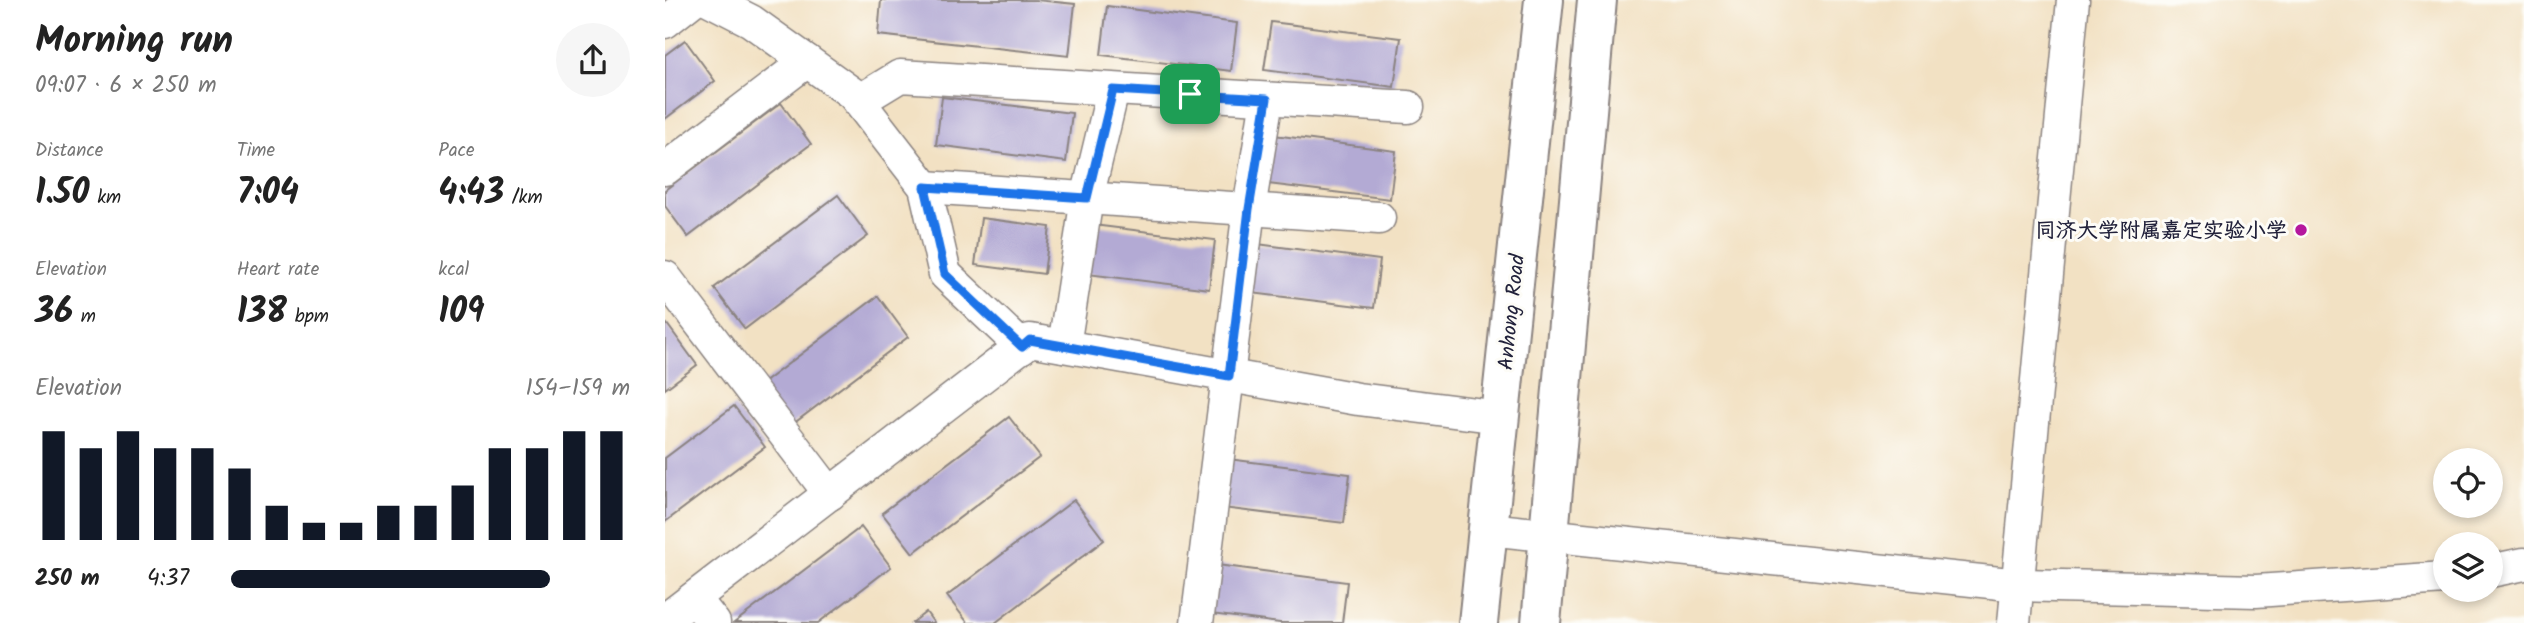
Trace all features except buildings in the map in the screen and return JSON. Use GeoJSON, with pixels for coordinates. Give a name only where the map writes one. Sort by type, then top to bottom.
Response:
{"type":"FeatureCollection","features":[{"type":"Feature","properties":{"kind":"main road","name":"Anhong Road"},"geometry":{"type":"LineString","coordinates":[[1478,623],[1544,0]]}},
{"type":"Feature","properties":{"kind":"main road"},"geometry":{"type":"LineString","coordinates":[[1541,623],[1597,0]]}},
{"type":"Feature","properties":{"kind":"street"},"geometry":{"type":"LineString","coordinates":[[665,22],[693,0]]}},
{"type":"Feature","properties":{"kind":"street"},"geometry":{"type":"LineString","coordinates":[[711,0],[751,21],[853,94],[925,187],[945,274],[1022,347]]}},
{"type":"Feature","properties":{"kind":"street"},"geometry":{"type":"LineString","coordinates":[[2014,623],[2073,0]]}},
{"type":"Feature","properties":{"kind":"street"},"geometry":{"type":"LineString","coordinates":[[665,169],[807,61]]}},
{"type":"Feature","properties":{"kind":"street"},"geometry":{"type":"LineString","coordinates":[[859,101],[900,76],[1408,107]]}},
{"type":"Feature","properties":{"kind":"street"},"geometry":{"type":"LineString","coordinates":[[1064,346],[1087,198],[1113,90]]}},
{"type":"Feature","properties":{"kind":"street"},"geometry":{"type":"LineString","coordinates":[[1197,623],[1249,209],[1267,99]]}},
{"type":"Feature","properties":{"kind":"street"},"geometry":{"type":"LineString","coordinates":[[925,187],[1379,218]]}},
{"type":"Feature","properties":{"kind":"street"},"geometry":{"type":"LineString","coordinates":[[665,277],[830,494]]}},
{"type":"Feature","properties":{"kind":"street"},"geometry":{"type":"LineString","coordinates":[[665,620],[1030,340],[1358,399],[1500,417]]}},
{"type":"Feature","properties":{"kind":"street"},"geometry":{"type":"LineString","coordinates":[[1488,528],[2019,584],[2256,591],[2433,579]]}},
{"type":"Feature","properties":{"kind":"street"},"geometry":{"type":"LineString","coordinates":[[2503,568],[2524,564]]}},
{"type":"Feature","properties":{"kind":"street"},"geometry":{"type":"LineString","coordinates":[[694,598],[714,623]]}},
{"type":"Feature","properties":{"kind":"place","name":"同济大学附属嘉定实验小学"},"geometry":{"type":"Point","coordinates":[2301,230]}},
{"type":"Feature","properties":{"kind":"route"},"geometry":{"type":"LineString","coordinates":[[1113,90],[1190,94],[1267,99],[1249,209],[1229,376],[1030,340],[1022,347],[945,274],[925,187],[1087,198],[1113,90]]}}]}
